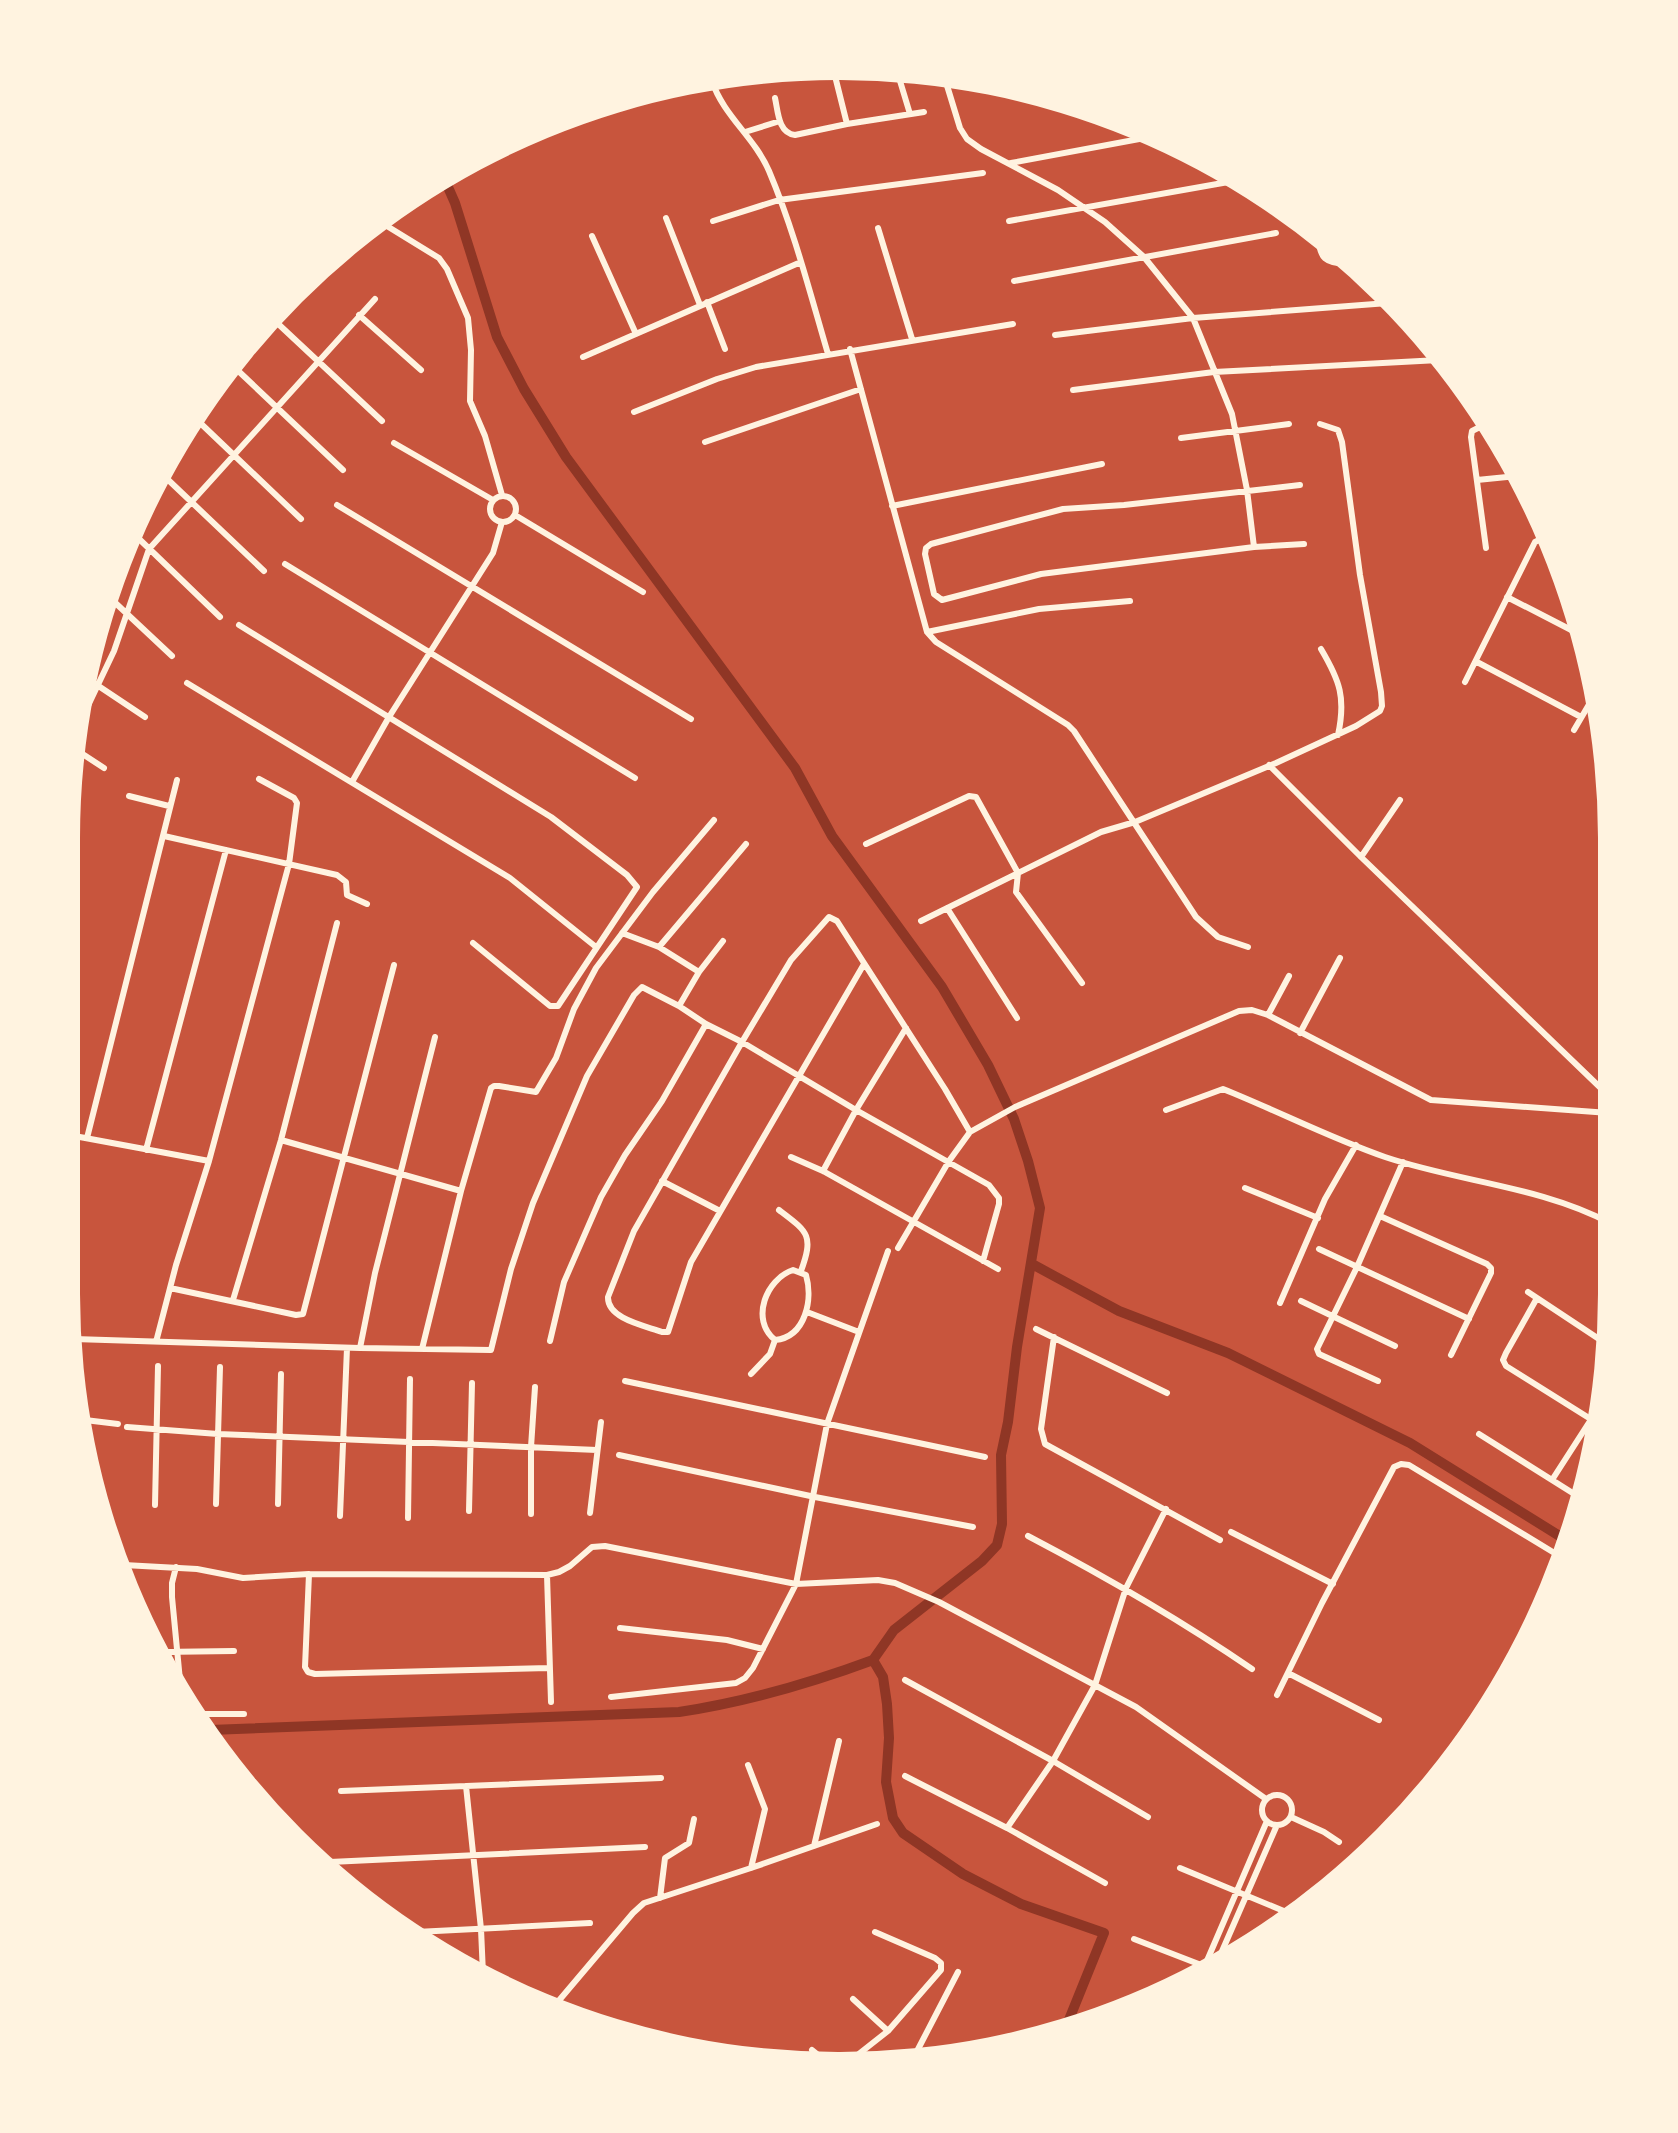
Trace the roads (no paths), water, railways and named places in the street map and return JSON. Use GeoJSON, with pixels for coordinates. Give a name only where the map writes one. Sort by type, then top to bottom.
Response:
{"type":"FeatureCollection","features":[{"type":"Feature","properties":{"kind":"street"},"geometry":{"type":"LineString","coordinates":[[836,80],[847,124]]}},
{"type":"Feature","properties":{"kind":"street"},"geometry":{"type":"LineString","coordinates":[[901,83],[910,114]]}},
{"type":"Feature","properties":{"kind":"street"},"geometry":{"type":"LineString","coordinates":[[948,89],[960,128],[967,139],[1085,208],[1144,257],[1190,315],[1232,414],[1247,490],[1254,547]]}},
{"type":"Feature","properties":{"kind":"street"},"geometry":{"type":"LineString","coordinates":[[716,91],[769,169],[801,262],[828,354]]}},
{"type":"Feature","properties":{"kind":"street"},"geometry":{"type":"LineString","coordinates":[[775,97],[780,121],[788,134],[795,135],[924,112]]}},
{"type":"Feature","properties":{"kind":"street"},"geometry":{"type":"LineString","coordinates":[[745,132],[780,121]]}},
{"type":"Feature","properties":{"kind":"street"},"geometry":{"type":"LineString","coordinates":[[1011,164],[1132,140]]}},
{"type":"Feature","properties":{"kind":"street"},"geometry":{"type":"LineString","coordinates":[[713,221],[779,200],[983,173]]}},
{"type":"Feature","properties":{"kind":"street"},"geometry":{"type":"LineString","coordinates":[[1009,221],[1220,183]]}},
{"type":"Feature","properties":{"kind":"street"},"geometry":{"type":"LineString","coordinates":[[666,218],[725,349]]}},
{"type":"Feature","properties":{"kind":"street"},"geometry":{"type":"LineString","coordinates":[[390,228],[439,258],[447,269],[468,318],[471,350],[470,401],[485,436],[502,495]]}},
{"type":"Feature","properties":{"kind":"street"},"geometry":{"type":"LineString","coordinates":[[878,228],[912,339]]}},
{"type":"Feature","properties":{"kind":"street"},"geometry":{"type":"LineString","coordinates":[[1014,281],[1276,233]]}},
{"type":"Feature","properties":{"kind":"street"},"geometry":{"type":"LineString","coordinates":[[592,236],[636,334]]}},
{"type":"Feature","properties":{"kind":"street"},"geometry":{"type":"LineString","coordinates":[[583,357],[801,262]]}},
{"type":"Feature","properties":{"kind":"street"},"geometry":{"type":"LineString","coordinates":[[99,674],[114,650],[149,549],[374,299]]}},
{"type":"Feature","properties":{"kind":"street"},"geometry":{"type":"LineString","coordinates":[[1055,335],[1190,315],[1376,304]]}},
{"type":"Feature","properties":{"kind":"street"},"geometry":{"type":"LineString","coordinates":[[359,315],[421,370]]}},
{"type":"Feature","properties":{"kind":"street"},"geometry":{"type":"LineString","coordinates":[[634,412],[717,379],[756,367],[850,349],[1013,324]]}},
{"type":"Feature","properties":{"kind":"street"},"geometry":{"type":"LineString","coordinates":[[281,327],[382,421]]}},
{"type":"Feature","properties":{"kind":"street"},"geometry":{"type":"LineString","coordinates":[[850,349],[927,632],[936,642],[1068,724],[1201,923],[1218,937],[1248,947]]}},
{"type":"Feature","properties":{"kind":"street"},"geometry":{"type":"LineString","coordinates":[[1073,390],[1214,372],[1427,361]]}},
{"type":"Feature","properties":{"kind":"street"},"geometry":{"type":"LineString","coordinates":[[240,373],[343,470]]}},
{"type":"Feature","properties":{"kind":"street"},"geometry":{"type":"LineString","coordinates":[[705,442],[861,389]]}},
{"type":"Feature","properties":{"kind":"street"},"geometry":{"type":"LineString","coordinates":[[1181,438],[1289,424]]}},
{"type":"Feature","properties":{"kind":"street"},"geometry":{"type":"LineString","coordinates":[[921,921],[1101,832],[1135,822],[1338,735],[1377,715],[1382,706],[1342,442],[1338,430],[1320,424]]}},
{"type":"Feature","properties":{"kind":"street"},"geometry":{"type":"LineString","coordinates":[[203,426],[301,519]]}},
{"type":"Feature","properties":{"kind":"street"},"geometry":{"type":"LineString","coordinates":[[1477,429],[1472,432],[1486,548]]}},
{"type":"Feature","properties":{"kind":"street"},"geometry":{"type":"LineString","coordinates":[[394,443],[493,500]]}},
{"type":"Feature","properties":{"kind":"street"},"geometry":{"type":"LineString","coordinates":[[892,506],[1102,464]]}},
{"type":"Feature","properties":{"kind":"street"},"geometry":{"type":"LineString","coordinates":[[1478,480],[1505,477]]}},
{"type":"Feature","properties":{"kind":"street"},"geometry":{"type":"LineString","coordinates":[[171,482],[264,571]]}},
{"type":"Feature","properties":{"kind":"street"},"geometry":{"type":"LineString","coordinates":[[1300,485],[1124,505],[1063,509],[931,544],[926,548],[925,554],[934,594],[942,600],[1041,574],[1254,547],[1304,544]]}},
{"type":"Feature","properties":{"kind":"street"},"geometry":{"type":"LineString","coordinates":[[502,495],[511,498],[516,503],[515,515],[509,521],[502,522],[492,515],[490,507],[493,500],[502,495]]}},
{"type":"Feature","properties":{"kind":"street"},"geometry":{"type":"LineString","coordinates":[[337,505],[691,719]]}},
{"type":"Feature","properties":{"kind":"street"},"geometry":{"type":"LineString","coordinates":[[515,515],[643,592]]}},
{"type":"Feature","properties":{"kind":"street"},"geometry":{"type":"LineString","coordinates":[[352,782],[389,717],[493,553],[502,522]]}},
{"type":"Feature","properties":{"kind":"street"},"geometry":{"type":"LineString","coordinates":[[1465,682],[1536,541]]}},
{"type":"Feature","properties":{"kind":"street"},"geometry":{"type":"LineString","coordinates":[[142,542],[220,617]]}},
{"type":"Feature","properties":{"kind":"street"},"geometry":{"type":"LineString","coordinates":[[285,564],[635,778]]}},
{"type":"Feature","properties":{"kind":"street"},"geometry":{"type":"LineString","coordinates":[[1507,597],[1568,629]]}},
{"type":"Feature","properties":{"kind":"street"},"geometry":{"type":"LineString","coordinates":[[927,632],[1039,609],[1130,601]]}},
{"type":"Feature","properties":{"kind":"street"},"geometry":{"type":"LineString","coordinates":[[118,605],[172,656]]}},
{"type":"Feature","properties":{"kind":"street"},"geometry":{"type":"LineString","coordinates":[[239,625],[551,817],[633,880],[638,887],[561,1003],[555,1007],[550,1006],[472,943]]}},
{"type":"Feature","properties":{"kind":"street"},"geometry":{"type":"LineString","coordinates":[[1321,649],[1337,676],[1342,691],[1338,735]]}},
{"type":"Feature","properties":{"kind":"street"},"geometry":{"type":"LineString","coordinates":[[1477,662],[1581,717]]}},
{"type":"Feature","properties":{"kind":"street"},"geometry":{"type":"LineString","coordinates":[[187,683],[510,878],[596,947]]}},
{"type":"Feature","properties":{"kind":"street"},"geometry":{"type":"LineString","coordinates":[[97,684],[145,717]]}},
{"type":"Feature","properties":{"kind":"street"},"geometry":{"type":"LineString","coordinates":[[1574,730],[1586,709]]}},
{"type":"Feature","properties":{"kind":"street"},"geometry":{"type":"LineString","coordinates":[[85,756],[104,768]]}},
{"type":"Feature","properties":{"kind":"street"},"geometry":{"type":"LineString","coordinates":[[1269,765],[1598,1085]]}},
{"type":"Feature","properties":{"kind":"street"},"geometry":{"type":"LineString","coordinates":[[156,1342],[209,1161],[289,864],[296,800],[260,779]]}},
{"type":"Feature","properties":{"kind":"street"},"geometry":{"type":"LineString","coordinates":[[87,1138],[177,780]]}},
{"type":"Feature","properties":{"kind":"street"},"geometry":{"type":"LineString","coordinates":[[129,796],[169,806]]}},
{"type":"Feature","properties":{"kind":"street"},"geometry":{"type":"LineString","coordinates":[[866,844],[972,796],[980,802],[1018,873],[1016,892],[1082,983]]}},
{"type":"Feature","properties":{"kind":"street"},"geometry":{"type":"LineString","coordinates":[[1361,857],[1400,800]]}},
{"type":"Feature","properties":{"kind":"street"},"geometry":{"type":"LineString","coordinates":[[422,1349],[461,1191],[491,1088],[499,1086],[536,1092],[555,1058],[573,1009],[596,968],[653,892],[714,820]]}},
{"type":"Feature","properties":{"kind":"street"},"geometry":{"type":"LineString","coordinates":[[164,836],[340,876],[346,882],[347,895],[367,904]]}},
{"type":"Feature","properties":{"kind":"street"},"geometry":{"type":"LineString","coordinates":[[659,947],[746,844]]}},
{"type":"Feature","properties":{"kind":"street"},"geometry":{"type":"LineString","coordinates":[[146,1150],[226,850]]}},
{"type":"Feature","properties":{"kind":"street"},"geometry":{"type":"LineString","coordinates":[[947,908],[1017,1018]]}},
{"type":"Feature","properties":{"kind":"street"},"geometry":{"type":"LineString","coordinates":[[864,964],[691,1262],[668,1332],[615,1314],[608,1306],[608,1297],[634,1231],[662,1181],[791,960],[829,917],[837,921],[970,1132]]}},
{"type":"Feature","properties":{"kind":"street"},"geometry":{"type":"LineString","coordinates":[[233,1300],[281,1140],[337,923]]}},
{"type":"Feature","properties":{"kind":"street"},"geometry":{"type":"LineString","coordinates":[[622,933],[659,947],[699,972]]}},
{"type":"Feature","properties":{"kind":"street"},"geometry":{"type":"LineString","coordinates":[[679,1006],[699,972],[723,941]]}},
{"type":"Feature","properties":{"kind":"street"},"geometry":{"type":"LineString","coordinates":[[1300,1033],[1340,958]]}},
{"type":"Feature","properties":{"kind":"street"},"geometry":{"type":"LineString","coordinates":[[170,1288],[296,1315],[303,1314],[394,965]]}},
{"type":"Feature","properties":{"kind":"street"},"geometry":{"type":"LineString","coordinates":[[1268,1015],[1289,976]]}},
{"type":"Feature","properties":{"kind":"street"},"geometry":{"type":"LineString","coordinates":[[82,1339],[488,1351],[494,1347],[511,1269],[533,1203],[587,1076],[639,988],[647,988],[706,1024],[743,1042],[856,1111],[989,1185],[999,1198],[998,1212],[983,1261]]}},
{"type":"Feature","properties":{"kind":"street"},"geometry":{"type":"LineString","coordinates":[[898,1248],[949,1161],[970,1132],[1015,1107],[1239,1011],[1252,1010],[1268,1015],[1430,1100],[1598,1112]]}},
{"type":"Feature","properties":{"kind":"street"},"geometry":{"type":"LineString","coordinates":[[550,1341],[564,1282],[601,1197],[625,1155],[662,1101],[706,1024]]}},
{"type":"Feature","properties":{"kind":"street"},"geometry":{"type":"LineString","coordinates":[[823,1171],[906,1028]]}},
{"type":"Feature","properties":{"kind":"street"},"geometry":{"type":"LineString","coordinates":[[360,1348],[399,1173],[435,1037]]}},
{"type":"Feature","properties":{"kind":"street"},"geometry":{"type":"LineString","coordinates":[[1166,1110],[1223,1089],[1403,1162],[1561,1202],[1598,1218]]}},
{"type":"Feature","properties":{"kind":"street"},"geometry":{"type":"LineString","coordinates":[[80,1137],[209,1161]]}},
{"type":"Feature","properties":{"kind":"street"},"geometry":{"type":"LineString","coordinates":[[281,1140],[461,1191]]}},
{"type":"Feature","properties":{"kind":"street"},"geometry":{"type":"LineString","coordinates":[[1280,1303],[1325,1199],[1356,1145]]}},
{"type":"Feature","properties":{"kind":"street"},"geometry":{"type":"LineString","coordinates":[[791,1157],[823,1171],[998,1269]]}},
{"type":"Feature","properties":{"kind":"street"},"geometry":{"type":"LineString","coordinates":[[1378,1381],[1318,1353],[1317,1349],[1403,1162]]}},
{"type":"Feature","properties":{"kind":"street"},"geometry":{"type":"LineString","coordinates":[[662,1181],[720,1211]]}},
{"type":"Feature","properties":{"kind":"street"},"geometry":{"type":"LineString","coordinates":[[1245,1188],[1318,1218]]}},
{"type":"Feature","properties":{"kind":"street"},"geometry":{"type":"LineString","coordinates":[[779,1210],[806,1235],[809,1244],[801,1271]]}},
{"type":"Feature","properties":{"kind":"street"},"geometry":{"type":"LineString","coordinates":[[1380,1216],[1488,1264],[1491,1268],[1451,1355]]}},
{"type":"Feature","properties":{"kind":"street"},"geometry":{"type":"LineString","coordinates":[[1319,1249],[1469,1319]]}},
{"type":"Feature","properties":{"kind":"street"},"geometry":{"type":"LineString","coordinates":[[611,1697],[736,1683],[749,1673],[796,1584],[827,1424],[888,1251]]}},
{"type":"Feature","properties":{"kind":"street"},"geometry":{"type":"LineString","coordinates":[[793,1269],[801,1271],[806,1275],[809,1286],[807,1312],[793,1332],[784,1339],[775,1340],[768,1334],[762,1322],[766,1296],[783,1273],[793,1269]]}},
{"type":"Feature","properties":{"kind":"street"},"geometry":{"type":"LineString","coordinates":[[1528,1292],[1596,1337]]}},
{"type":"Feature","properties":{"kind":"street"},"geometry":{"type":"LineString","coordinates":[[1537,1298],[1503,1360],[1506,1366],[1587,1418]]}},
{"type":"Feature","properties":{"kind":"street"},"geometry":{"type":"LineString","coordinates":[[1301,1301],[1395,1346]]}},
{"type":"Feature","properties":{"kind":"street"},"geometry":{"type":"LineString","coordinates":[[807,1312],[859,1332]]}},
{"type":"Feature","properties":{"kind":"street"},"geometry":{"type":"LineString","coordinates":[[1036,1329],[1167,1393]]}},
{"type":"Feature","properties":{"kind":"street"},"geometry":{"type":"LineString","coordinates":[[1054,1337],[1041,1429],[1045,1444],[1220,1540]]}},
{"type":"Feature","properties":{"kind":"street"},"geometry":{"type":"LineString","coordinates":[[751,1374],[770,1354],[775,1340]]}},
{"type":"Feature","properties":{"kind":"street"},"geometry":{"type":"LineString","coordinates":[[340,1516],[347,1348]]}},
{"type":"Feature","properties":{"kind":"street"},"geometry":{"type":"LineString","coordinates":[[155,1505],[158,1366]]}},
{"type":"Feature","properties":{"kind":"street"},"geometry":{"type":"LineString","coordinates":[[216,1504],[219,1367]]}},
{"type":"Feature","properties":{"kind":"street"},"geometry":{"type":"LineString","coordinates":[[278,1504],[281,1374]]}},
{"type":"Feature","properties":{"kind":"street"},"geometry":{"type":"LineString","coordinates":[[408,1518],[410,1379]]}},
{"type":"Feature","properties":{"kind":"street"},"geometry":{"type":"LineString","coordinates":[[625,1381],[985,1457]]}},
{"type":"Feature","properties":{"kind":"street"},"geometry":{"type":"LineString","coordinates":[[469,1511],[472,1383]]}},
{"type":"Feature","properties":{"kind":"street"},"geometry":{"type":"LineString","coordinates":[[531,1514],[531,1447],[535,1387]]}},
{"type":"Feature","properties":{"kind":"street"},"geometry":{"type":"LineString","coordinates":[[92,1421],[118,1424]]}},
{"type":"Feature","properties":{"kind":"street"},"geometry":{"type":"LineString","coordinates":[[590,1513],[601,1422]]}},
{"type":"Feature","properties":{"kind":"street"},"geometry":{"type":"LineString","coordinates":[[127,1427],[218,1434],[597,1450]]}},
{"type":"Feature","properties":{"kind":"street"},"geometry":{"type":"LineString","coordinates":[[1479,1434],[1571,1492]]}},
{"type":"Feature","properties":{"kind":"street"},"geometry":{"type":"LineString","coordinates":[[1552,1480],[1584,1436]]}},
{"type":"Feature","properties":{"kind":"street"},"geometry":{"type":"LineString","coordinates":[[620,1455],[814,1497],[973,1527]]}},
{"type":"Feature","properties":{"kind":"street"},"geometry":{"type":"LineString","coordinates":[[1277,1695],[1394,1467],[1409,1465],[1552,1552]]}},
{"type":"Feature","properties":{"kind":"street"},"geometry":{"type":"LineString","coordinates":[[1007,1828],[1053,1761],[1095,1685],[1126,1588],[1166,1509]]}},
{"type":"Feature","properties":{"kind":"street"},"geometry":{"type":"LineString","coordinates":[[1231,1532],[1333,1584]]}},
{"type":"Feature","properties":{"kind":"street"},"geometry":{"type":"LineString","coordinates":[[1028,1536],[1126,1588],[1190,1626],[1252,1669]]}},
{"type":"Feature","properties":{"kind":"street"},"geometry":{"type":"LineString","coordinates":[[131,1565],[176,1567],[243,1578],[309,1574],[547,1575],[570,1566],[593,1547],[605,1546],[796,1584],[878,1580],[895,1583],[939,1602],[1136,1707],[1266,1799]]}},
{"type":"Feature","properties":{"kind":"street"},"geometry":{"type":"LineString","coordinates":[[176,1567],[172,1583],[178,1666]]}},
{"type":"Feature","properties":{"kind":"street"},"geometry":{"type":"LineString","coordinates":[[309,1574],[305,1667],[309,1672],[329,1674],[549,1668]]}},
{"type":"Feature","properties":{"kind":"street"},"geometry":{"type":"LineString","coordinates":[[547,1575],[551,1702]]}},
{"type":"Feature","properties":{"kind":"street"},"geometry":{"type":"LineString","coordinates":[[620,1628],[714,1638],[763,1649]]}},
{"type":"Feature","properties":{"kind":"street"},"geometry":{"type":"LineString","coordinates":[[171,1652],[234,1651]]}},
{"type":"Feature","properties":{"kind":"street"},"geometry":{"type":"LineString","coordinates":[[1287,1673],[1379,1720]]}},
{"type":"Feature","properties":{"kind":"street"},"geometry":{"type":"LineString","coordinates":[[905,1680],[1053,1761],[1148,1817]]}},
{"type":"Feature","properties":{"kind":"street"},"geometry":{"type":"LineString","coordinates":[[207,1714],[244,1714]]}},
{"type":"Feature","properties":{"kind":"street"},"geometry":{"type":"LineString","coordinates":[[814,1846],[839,1741]]}},
{"type":"Feature","properties":{"kind":"street"},"geometry":{"type":"LineString","coordinates":[[748,1765],[765,1809],[751,1868]]}},
{"type":"Feature","properties":{"kind":"street"},"geometry":{"type":"LineString","coordinates":[[905,1776],[1007,1828],[1105,1883]]}},
{"type":"Feature","properties":{"kind":"street"},"geometry":{"type":"LineString","coordinates":[[341,1791],[661,1778]]}},
{"type":"Feature","properties":{"kind":"street"},"geometry":{"type":"LineString","coordinates":[[466,1786],[483,1963]]}},
{"type":"Feature","properties":{"kind":"street"},"geometry":{"type":"LineString","coordinates":[[1272,1795],[1286,1797],[1293,1810],[1291,1817],[1285,1823],[1277,1825],[1267,1821],[1262,1810],[1266,1799],[1272,1795]]}},
{"type":"Feature","properties":{"kind":"street"},"geometry":{"type":"LineString","coordinates":[[1291,1817],[1339,1842]]}},
{"type":"Feature","properties":{"kind":"street"},"geometry":{"type":"LineString","coordinates":[[660,1898],[665,1858],[690,1843],[694,1819]]}},
{"type":"Feature","properties":{"kind":"street"},"geometry":{"type":"LineString","coordinates":[[1211,1955],[1235,1891],[1267,1821]]}},
{"type":"Feature","properties":{"kind":"street"},"geometry":{"type":"LineString","coordinates":[[560,1999],[644,1903],[877,1824]]}},
{"type":"Feature","properties":{"kind":"street"},"geometry":{"type":"LineString","coordinates":[[1224,1947],[1277,1825]]}},
{"type":"Feature","properties":{"kind":"street"},"geometry":{"type":"LineString","coordinates":[[337,1862],[645,1847]]}},
{"type":"Feature","properties":{"kind":"street"},"geometry":{"type":"LineString","coordinates":[[1180,1868],[1281,1910]]}},
{"type":"Feature","properties":{"kind":"street"},"geometry":{"type":"LineString","coordinates":[[428,1931],[590,1923]]}},
{"type":"Feature","properties":{"kind":"street"},"geometry":{"type":"LineString","coordinates":[[862,2052],[888,2031],[942,1967],[935,1958],[875,1932]]}},
{"type":"Feature","properties":{"kind":"street"},"geometry":{"type":"LineString","coordinates":[[1134,1938],[1195,1963]]}},
{"type":"Feature","properties":{"kind":"street"},"geometry":{"type":"LineString","coordinates":[[919,2048],[958,1972]]}},
{"type":"Feature","properties":{"kind":"street"},"geometry":{"type":"LineString","coordinates":[[853,1999],[888,2031]]}},
{"type":"Feature","properties":{"kind":"waterway"},"geometry":{"type":"LineString","coordinates":[[449,189],[497,337],[524,389],[566,457],[795,768],[832,836],[942,987],[988,1065],[1014,1119],[1028,1161],[1040,1208],[1001,1455],[1002,1524],[997,1545],[982,1561],[894,1630],[873,1660]]}},
{"type":"Feature","properties":{"kind":"waterway"},"geometry":{"type":"LineString","coordinates":[[1032,1264],[1119,1311],[1228,1353],[1410,1443],[1558,1535]]}},
{"type":"Feature","properties":{"kind":"waterway"},"geometry":{"type":"LineString","coordinates":[[873,1660],[883,1677],[887,1704],[889,1738],[886,1782],[893,1818],[903,1833],[963,1874],[1021,1904],[1104,1933],[1070,2016]]}},
{"type":"Feature","properties":{"kind":"waterway"},"geometry":{"type":"LineString","coordinates":[[218,1730],[679,1712],[778,1691],[873,1660]]}}]}
